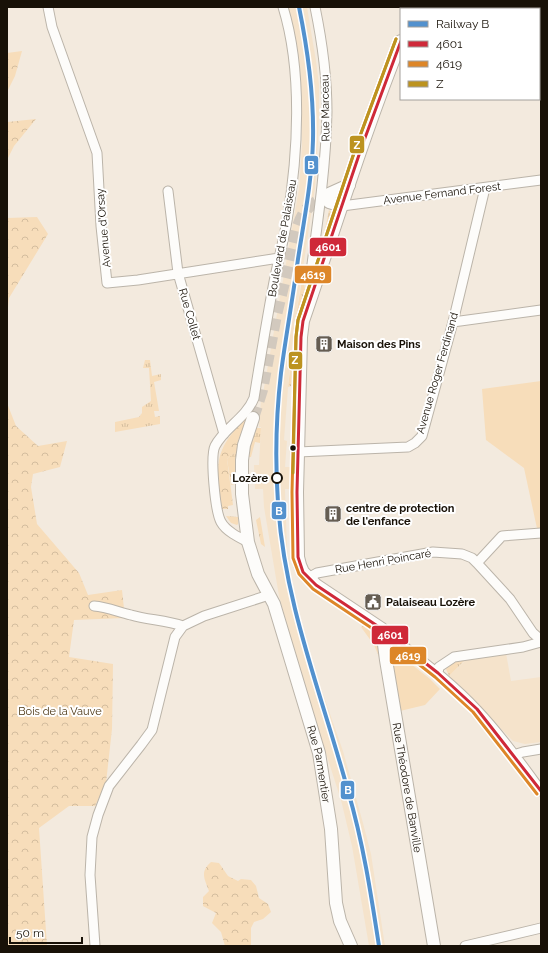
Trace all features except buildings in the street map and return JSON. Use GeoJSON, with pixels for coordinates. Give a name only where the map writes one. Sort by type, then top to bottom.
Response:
{"type":"FeatureCollection","features":[{"type":"Feature","properties":{"kind":"street","name":"Avenue d'Orsay"},"geometry":{"type":"LineString","coordinates":[[48,7],[52,27],[97,153],[101,226],[107,283],[279,258]]}},
{"type":"Feature","properties":{"kind":"street","name":"Boulevard de Palaiseau"},"geometry":{"type":"LineString","coordinates":[[248,542],[221,523],[216,512],[213,456],[215,446],[224,434],[246,411],[254,398],[271,298],[287,221],[294,172],[296,88],[288,26],[283,7]]}},
{"type":"Feature","properties":{"kind":"street","name":"Rue Marceau"},"geometry":{"type":"LineString","coordinates":[[315,7],[323,56],[327,111],[324,174],[312,264],[313,275],[318,279]]}},
{"type":"Feature","properties":{"kind":"street"},"geometry":{"type":"LineString","coordinates":[[400,43],[387,75],[303,321],[301,337],[297,492],[298,557],[302,570],[308,578],[343,604],[382,629],[438,673],[477,709],[541,791]]}},
{"type":"Feature","properties":{"kind":"street","name":"Avenue Fernand Forest"},"geometry":{"type":"LineString","coordinates":[[342,206],[541,180]]}},
{"type":"Feature","properties":{"kind":"street"},"geometry":{"type":"LineString","coordinates":[[342,206],[329,202],[326,198],[329,194],[349,185]]}},
{"type":"Feature","properties":{"kind":"street","name":"Avenue Roger Ferdinand"},"geometry":{"type":"LineString","coordinates":[[298,452],[408,447],[422,436],[453,322],[485,188]]}},
{"type":"Feature","properties":{"kind":"street","name":"Rue Collet"},"geometry":{"type":"LineString","coordinates":[[168,191],[178,273],[224,434]]}},
{"type":"Feature","properties":{"kind":"street"},"geometry":{"type":"LineString","coordinates":[[453,322],[541,310]]}},
{"type":"Feature","properties":{"kind":"street","name":"Rue Parmentier"},"geometry":{"type":"LineString","coordinates":[[253,418],[244,445],[242,460],[242,494],[248,542],[258,574],[274,604],[319,753],[331,829],[336,903],[340,921],[351,946]]}},
{"type":"Feature","properties":{"kind":"street"},"geometry":{"type":"LineString","coordinates":[[477,563],[502,536],[541,533]]}},
{"type":"Feature","properties":{"kind":"street","name":"Rue Henri Poincaré"},"geometry":{"type":"LineString","coordinates":[[308,578],[317,573],[433,552],[462,554],[472,558],[510,599],[533,633],[541,641]]}},
{"type":"Feature","properties":{"kind":"street"},"geometry":{"type":"LineString","coordinates":[[95,946],[90,862],[92,837],[98,815],[109,786],[152,730],[175,637],[183,626],[267,591]]}},
{"type":"Feature","properties":{"kind":"street"},"geometry":{"type":"LineString","coordinates":[[94,606],[106,607],[132,615],[172,622],[183,626]]}},
{"type":"Feature","properties":{"kind":"street","name":"Rue Théodore de Banville"},"geometry":{"type":"LineString","coordinates":[[382,629],[434,946]]}},
{"type":"Feature","properties":{"kind":"street"},"geometry":{"type":"LineString","coordinates":[[438,673],[439,667],[454,657],[523,647],[541,641]]}},
{"type":"Feature","properties":{"kind":"street"},"geometry":{"type":"LineString","coordinates":[[513,755],[541,749]]}},
{"type":"Feature","properties":{"kind":"street"},"geometry":{"type":"LineString","coordinates":[[465,946],[541,928]]}},
{"type":"Feature","properties":{"kind":"shaded area"},"geometry":{"type":"Polygon","coordinates":[[[288,7],[307,7],[319,85],[319,113],[315,188],[294,328],[284,440],[287,441],[285,467],[291,467],[290,489],[285,489],[287,549],[295,603],[315,671],[343,751],[371,854],[385,946],[369,946],[352,846],[341,800],[302,679],[279,596],[264,507],[263,489],[255,489],[254,465],[259,465],[261,399],[299,189],[302,146],[302,99],[296,46],[288,7]]]}},
{"type":"Feature","properties":{"kind":"shaded area"},"geometry":{"type":"Polygon","coordinates":[[[506,653],[511,681],[541,677],[541,742],[525,744],[513,741],[449,676],[466,660],[506,653]]]}},
{"type":"Feature","properties":{"kind":"green space"},"geometry":{"type":"Polygon","coordinates":[[[22,51],[15,76],[7,92],[7,53],[22,51]]]}},
{"type":"Feature","properties":{"kind":"green space"},"geometry":{"type":"Polygon","coordinates":[[[36,119],[14,146],[7,160],[7,122],[36,119]]]}},
{"type":"Feature","properties":{"kind":"green space"},"geometry":{"type":"Polygon","coordinates":[[[329,210],[331,212],[331,216],[323,240],[329,210]]]}},
{"type":"Feature","properties":{"kind":"green space"},"geometry":{"type":"Polygon","coordinates":[[[37,217],[48,234],[9,298],[7,317],[7,218],[37,217]]]}},
{"type":"Feature","properties":{"kind":"green space"},"geometry":{"type":"Polygon","coordinates":[[[303,275],[305,290],[295,321],[303,275]]]}},
{"type":"Feature","properties":{"kind":"green space"},"geometry":{"type":"Polygon","coordinates":[[[145,360],[150,360],[152,376],[161,374],[161,380],[154,382],[159,411],[154,411],[155,417],[160,416],[160,424],[115,432],[115,422],[139,417],[142,413],[142,407],[151,401],[149,368],[143,368],[145,360]]]}},
{"type":"Feature","properties":{"kind":"green space"},"geometry":{"type":"Polygon","coordinates":[[[291,362],[291,386],[288,387],[291,362]]]}},
{"type":"Feature","properties":{"kind":"green space"},"geometry":{"type":"Polygon","coordinates":[[[541,381],[541,533],[538,533],[524,468],[486,440],[482,389],[541,381]]]}},
{"type":"Feature","properties":{"kind":"green space","name":"Bois de la Vauve"},"geometry":{"type":"Polygon","coordinates":[[[7,403],[16,426],[38,446],[67,441],[60,467],[33,474],[31,487],[37,524],[79,573],[88,595],[122,590],[125,618],[74,620],[69,657],[113,664],[112,729],[106,783],[95,806],[69,806],[39,828],[47,946],[7,946],[7,403]]]}},
{"type":"Feature","properties":{"kind":"green space"},"geometry":{"type":"Polygon","coordinates":[[[244,420],[246,420],[238,441],[237,453],[234,453],[227,459],[233,505],[228,506],[228,509],[222,509],[218,480],[218,464],[226,442],[244,420]]]}},
{"type":"Feature","properties":{"kind":"green space"},"geometry":{"type":"Polygon","coordinates":[[[256,428],[261,428],[260,443],[255,442],[251,457],[247,457],[250,441],[253,441],[256,428]]]}},
{"type":"Feature","properties":{"kind":"green space"},"geometry":{"type":"Polygon","coordinates":[[[234,453],[237,453],[237,476],[234,478],[235,484],[231,485],[227,459],[234,453]]]}},
{"type":"Feature","properties":{"kind":"green space"},"geometry":{"type":"Polygon","coordinates":[[[226,516],[238,517],[238,524],[231,523],[226,516]]]}},
{"type":"Feature","properties":{"kind":"green space"},"geometry":{"type":"Polygon","coordinates":[[[260,517],[265,547],[261,544],[256,520],[260,517]]]}},
{"type":"Feature","properties":{"kind":"green space"},"geometry":{"type":"Polygon","coordinates":[[[363,626],[374,636],[379,648],[380,659],[374,645],[361,627],[363,626]]]}},
{"type":"Feature","properties":{"kind":"green space"},"geometry":{"type":"Polygon","coordinates":[[[396,652],[430,679],[440,689],[425,705],[400,711],[389,656],[396,652]]]}},
{"type":"Feature","properties":{"kind":"green space"},"geometry":{"type":"Polygon","coordinates":[[[466,660],[449,676],[446,669],[449,664],[452,662],[466,660]]]}},
{"type":"Feature","properties":{"kind":"green space"},"geometry":{"type":"Polygon","coordinates":[[[211,862],[219,863],[228,876],[238,881],[241,879],[251,880],[256,886],[259,898],[268,904],[271,912],[263,919],[254,922],[251,928],[251,946],[225,946],[221,932],[212,923],[216,913],[203,906],[203,897],[209,891],[204,872],[211,862]]]}},
{"type":"Feature","properties":{"kind":"tunnel"},"geometry":{"type":"LineString","coordinates":[[253,418],[262,390],[276,315],[298,226],[305,211],[315,202],[326,198]]}},
{"type":"Feature","properties":{"kind":"rail line","name":"B"},"geometry":{"type":"LineString","coordinates":[[299,7],[310,73],[313,140],[309,185],[279,389],[276,438],[278,503],[288,577],[296,613],[358,829],[379,946]]}},
{"type":"Feature","properties":{"kind":"transit line","name":"4619"},"geometry":{"type":"LineString","coordinates":[[396,39],[357,144],[298,320],[296,337],[292,492],[293,558],[299,574],[313,589],[379,633],[435,677],[473,712],[537,794]]}},
{"type":"Feature","properties":{"kind":"transit line","name":"Z"},"geometry":{"type":"LineString","coordinates":[[293,473],[296,337],[298,320],[357,144],[396,39]]}},
{"type":"Feature","properties":{"kind":"transit line","name":"4601"},"geometry":{"type":"LineString","coordinates":[[400,44],[362,146],[303,321],[301,337],[297,492],[298,557],[303,572],[316,585],[382,629],[438,673],[477,709],[541,791]]}},
{"type":"Feature","properties":{"kind":"place","name":"Maison des Pins"},"geometry":{"type":"Point","coordinates":[324,344]}},
{"type":"Feature","properties":{"kind":"place","name":"Lozère"},"geometry":{"type":"Point","coordinates":[277,478]}},
{"type":"Feature","properties":{"kind":"place","name":"centre de protection de l'enfance"},"geometry":{"type":"Point","coordinates":[333,514]}},
{"type":"Feature","properties":{"kind":"place","name":"Palaiseau Lozère"},"geometry":{"type":"Point","coordinates":[373,602]}}]}
